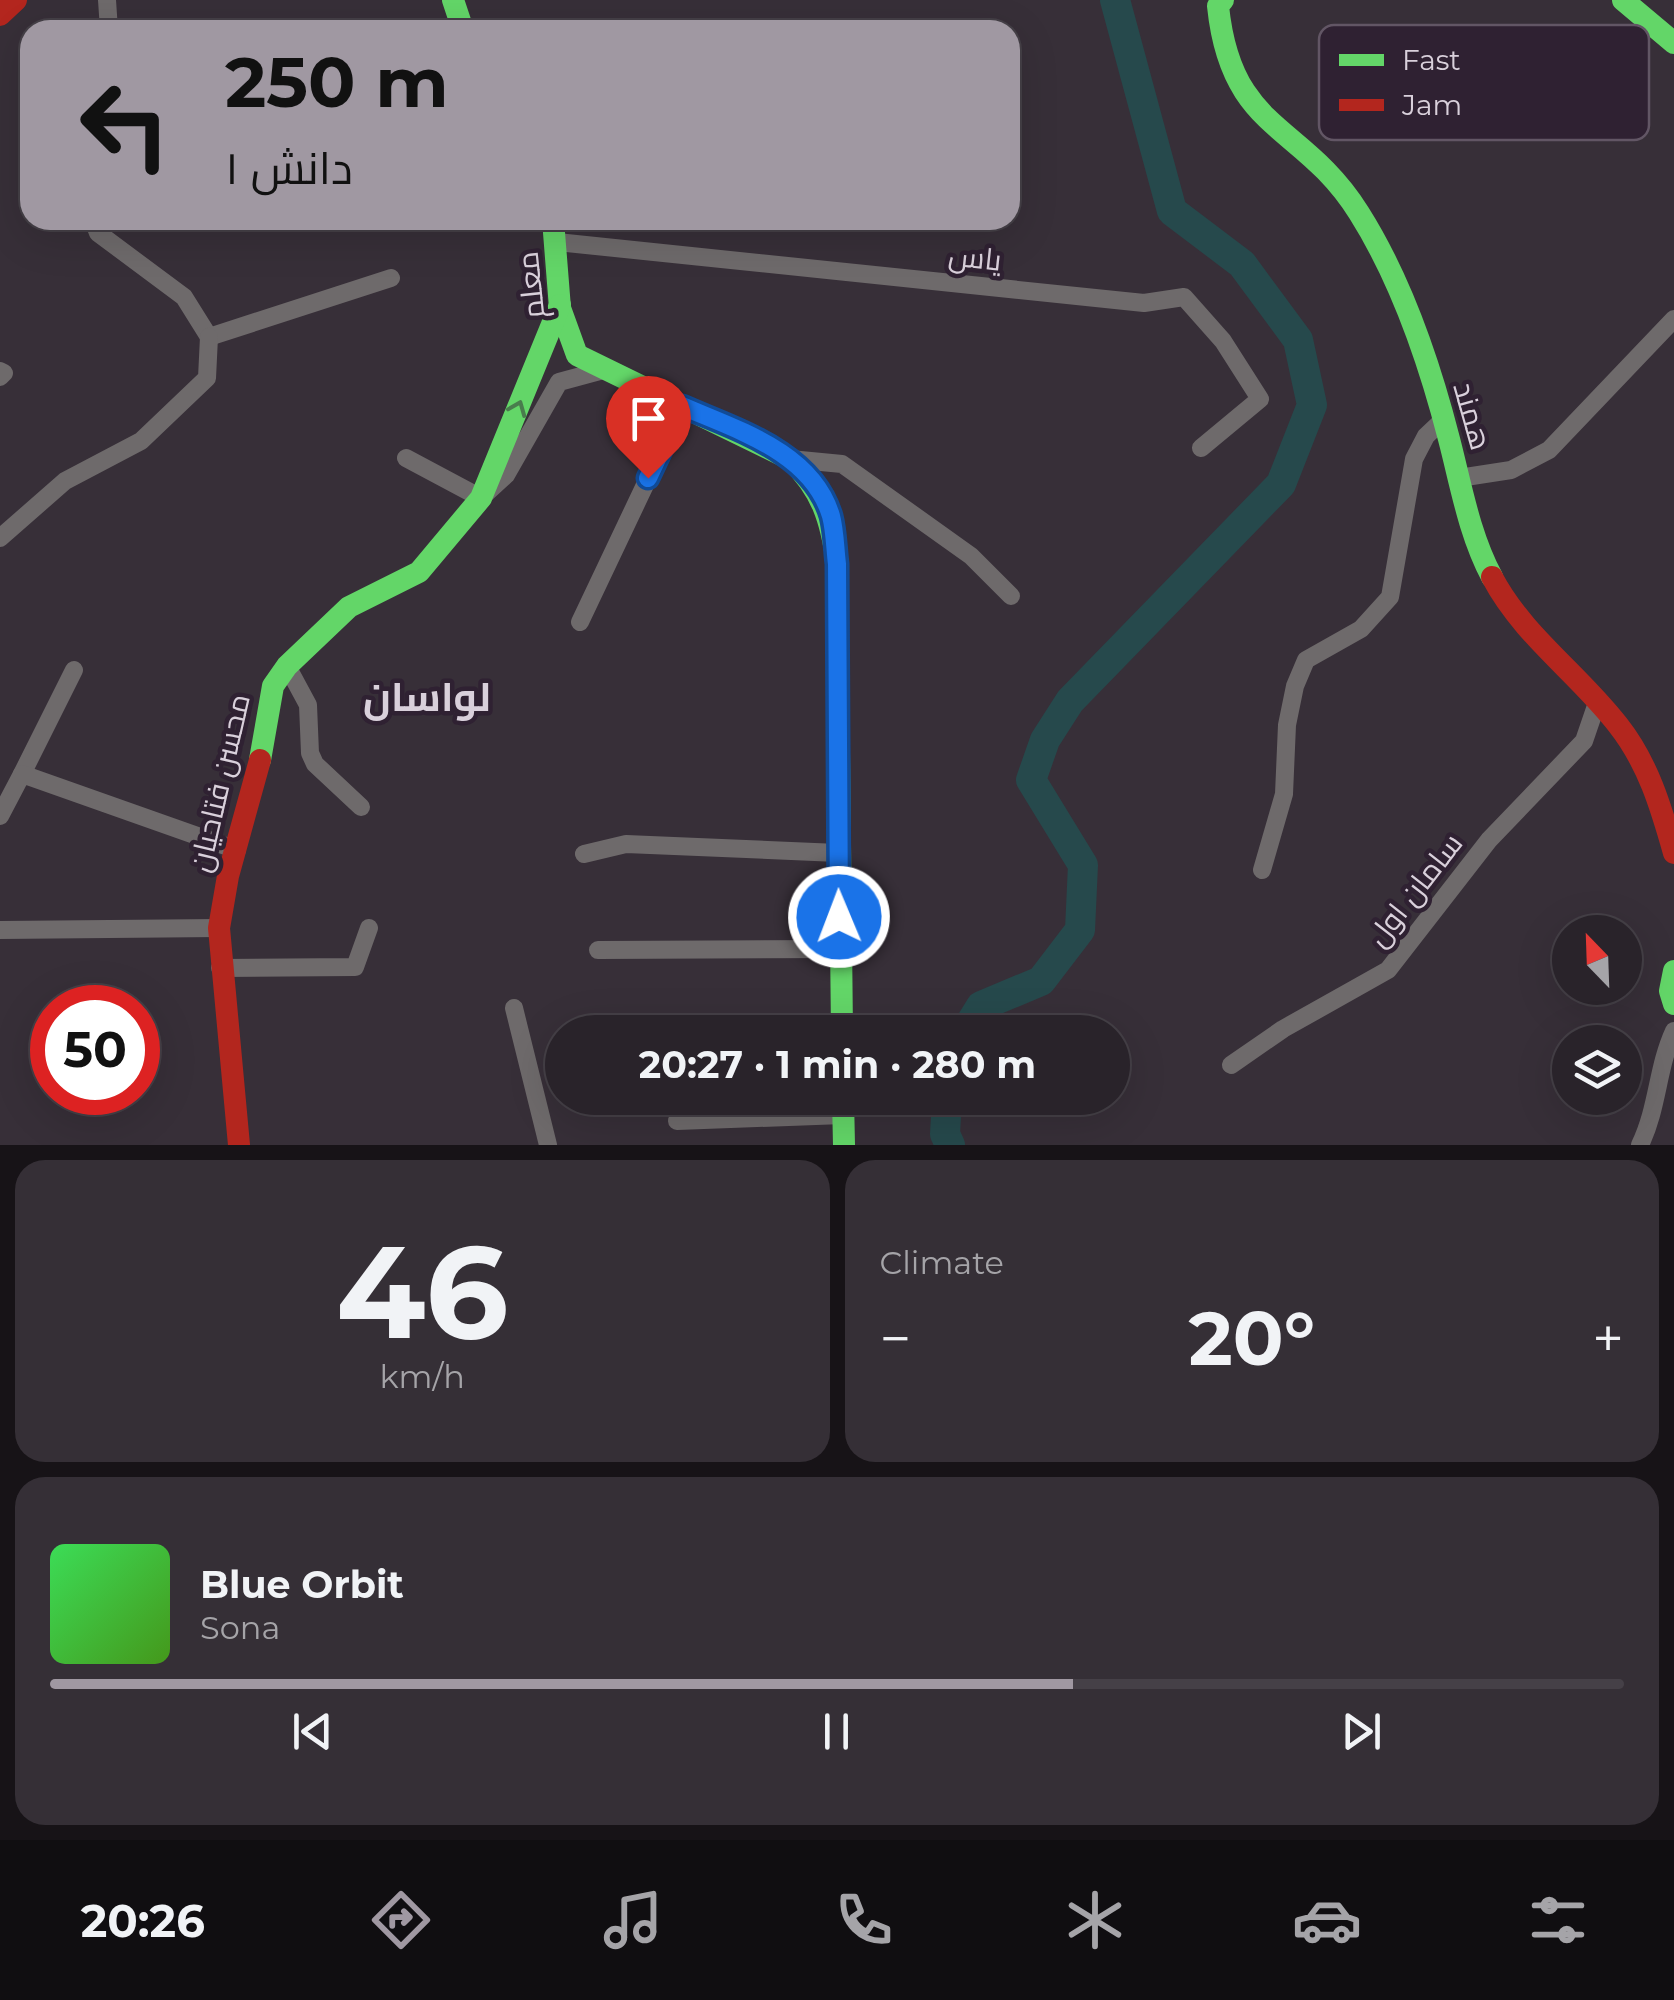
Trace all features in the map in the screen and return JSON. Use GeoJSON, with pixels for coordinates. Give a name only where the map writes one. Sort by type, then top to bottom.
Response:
{"type":"FeatureCollection","features":[{"type":"Feature","properties":{"kind":"street"},"geometry":{"type":"LineString","coordinates":[[0,16],[16,0]]}},
{"type":"Feature","properties":{"kind":"street","name":"همند"},"geometry":{"type":"LineString","coordinates":[[1224,0],[1218,6],[1218,30],[1235,82],[1255,113],[1321,169],[1355,206],[1388,266],[1444,419],[1486,565],[1510,610],[1633,746],[1667,810],[1674,853]]}},
{"type":"Feature","properties":{"kind":"street"},"geometry":{"type":"LineString","coordinates":[[1623,0],[1674,42]]}},
{"type":"Feature","properties":{"kind":"street"},"geometry":{"type":"LineString","coordinates":[[0,538],[65,481],[141,441],[208,378],[209,337],[184,297],[97,230]]}},
{"type":"Feature","properties":{"kind":"street","name":"معلم"},"geometry":{"type":"LineString","coordinates":[[555,231],[560,305],[568,344],[577,355],[750,436],[790,459],[815,482],[831,516],[837,564],[842,1015]]}},
{"type":"Feature","properties":{"kind":"street","name":"یاس"},"geometry":{"type":"LineString","coordinates":[[555,231],[1144,303],[1184,297],[1222,341],[1260,398],[1201,448]]}},
{"type":"Feature","properties":{"kind":"street"},"geometry":{"type":"LineString","coordinates":[[209,337],[391,278]]}},
{"type":"Feature","properties":{"kind":"street","name":"محسن فتاحیان"},"geometry":{"type":"LineString","coordinates":[[238,1145],[219,928],[273,686],[287,666],[349,607],[419,572],[457,532],[481,498],[560,305]]}},
{"type":"Feature","properties":{"kind":"street"},"geometry":{"type":"LineString","coordinates":[[1459,478],[1510,470],[1549,450],[1674,319]]}},
{"type":"Feature","properties":{"kind":"street"},"geometry":{"type":"LineString","coordinates":[[406,458],[481,498],[506,475],[559,382],[608,369]]}},
{"type":"Feature","properties":{"kind":"street"},"geometry":{"type":"LineString","coordinates":[[580,622],[682,406]]}},
{"type":"Feature","properties":{"kind":"street"},"geometry":{"type":"LineString","coordinates":[[1262,870],[1284,794],[1287,725],[1295,686],[1306,660],[1361,629],[1390,597],[1414,459],[1426,436],[1444,419]]}},
{"type":"Feature","properties":{"kind":"street"},"geometry":{"type":"LineString","coordinates":[[790,459],[842,464],[971,556],[1011,596]]}},
{"type":"Feature","properties":{"kind":"street"},"geometry":{"type":"LineString","coordinates":[[287,666],[308,706],[310,752],[315,764],[361,808]]}},
{"type":"Feature","properties":{"kind":"street"},"geometry":{"type":"LineString","coordinates":[[0,816],[74,670]]}},
{"type":"Feature","properties":{"kind":"street","name":"سامان اول"},"geometry":{"type":"LineString","coordinates":[[1231,1065],[1282,1029],[1388,970],[1490,840],[1584,741],[1597,703]]}},
{"type":"Feature","properties":{"kind":"street"},"geometry":{"type":"LineString","coordinates":[[22,774],[237,850]]}},
{"type":"Feature","properties":{"kind":"street"},"geometry":{"type":"LineString","coordinates":[[584,854],[626,844],[838,852]]}},
{"type":"Feature","properties":{"kind":"street"},"geometry":{"type":"LineString","coordinates":[[0,930],[219,928]]}},
{"type":"Feature","properties":{"kind":"street"},"geometry":{"type":"LineString","coordinates":[[220,968],[289,964],[345,970],[355,967],[361,958],[369,928]]}},
{"type":"Feature","properties":{"kind":"street"},"geometry":{"type":"LineString","coordinates":[[598,950],[840,949]]}},
{"type":"Feature","properties":{"kind":"street"},"geometry":{"type":"LineString","coordinates":[[1674,971],[1670,991],[1674,1004]]}},
{"type":"Feature","properties":{"kind":"street"},"geometry":{"type":"LineString","coordinates":[[514,1008],[548,1145]]}},
{"type":"Feature","properties":{"kind":"street"},"geometry":{"type":"LineString","coordinates":[[1640,1145],[1652,1120],[1661,1060],[1674,1031]]}},
{"type":"Feature","properties":{"kind":"street"},"geometry":{"type":"LineString","coordinates":[[677,1121],[743,1115]]}},
{"type":"Feature","properties":{"kind":"street"},"geometry":{"type":"LineString","coordinates":[[843,1115],[844,1145]]}},
{"type":"Feature","properties":{"kind":"waterway"},"geometry":{"type":"LineString","coordinates":[[975,1015],[981,1006],[1041,981],[1080,930],[1083,865],[1031,780],[1045,740],[1070,701],[1281,484],[1312,405],[1298,340],[1242,264],[1172,211],[1115,0]]}},
{"type":"Feature","properties":{"kind":"waterway"},"geometry":{"type":"LineString","coordinates":[[946,1115],[945,1134],[950,1145]]}},
{"type":"Feature","properties":{"kind":"traffic: fast"},"geometry":{"type":"LineString","coordinates":[[453,0],[460,20]]}},
{"type":"Feature","properties":{"kind":"traffic: fast"},"geometry":{"type":"LineString","coordinates":[[1223,0],[1218,6],[1225,48],[1237,79],[1272,123],[1337,183],[1359,213],[1388,266],[1423,351],[1471,527],[1492,577]]}},
{"type":"Feature","properties":{"kind":"traffic: fast"},"geometry":{"type":"LineString","coordinates":[[1623,0],[1674,43]]}},
{"type":"Feature","properties":{"kind":"traffic: fast"},"geometry":{"type":"LineString","coordinates":[[554,230],[560,308],[577,355],[790,459],[810,482],[828,519],[837,563],[842,1015]]}},
{"type":"Feature","properties":{"kind":"traffic: fast"},"geometry":{"type":"LineString","coordinates":[[260,760],[273,686],[287,666],[349,607],[419,572],[481,498],[560,305]]}},
{"type":"Feature","properties":{"kind":"traffic: fast"},"geometry":{"type":"LineString","coordinates":[[1674,971],[1670,991],[1674,1004]]}},
{"type":"Feature","properties":{"kind":"traffic: fast"},"geometry":{"type":"LineString","coordinates":[[843,1115],[844,1145]]}},
{"type":"Feature","properties":{"kind":"traffic: jam"},"geometry":{"type":"LineString","coordinates":[[0,15],[16,0]]}},
{"type":"Feature","properties":{"kind":"traffic: jam"},"geometry":{"type":"LineString","coordinates":[[1492,577],[1519,618],[1602,706],[1638,755],[1674,853]]}},
{"type":"Feature","properties":{"kind":"traffic: jam"},"geometry":{"type":"LineString","coordinates":[[239,1145],[219,928],[228,876],[260,760]]}},
{"type":"Feature","properties":{"kind":"district","name":"لواسان"},"geometry":{"type":"Point","coordinates":[427,697]}},
{"type":"Feature","properties":{"kind":"route"},"geometry":{"type":"LineString","coordinates":[[648,478],[682,406],[750,436],[790,459],[815,482],[831,516],[837,564],[839,917]]}}]}
